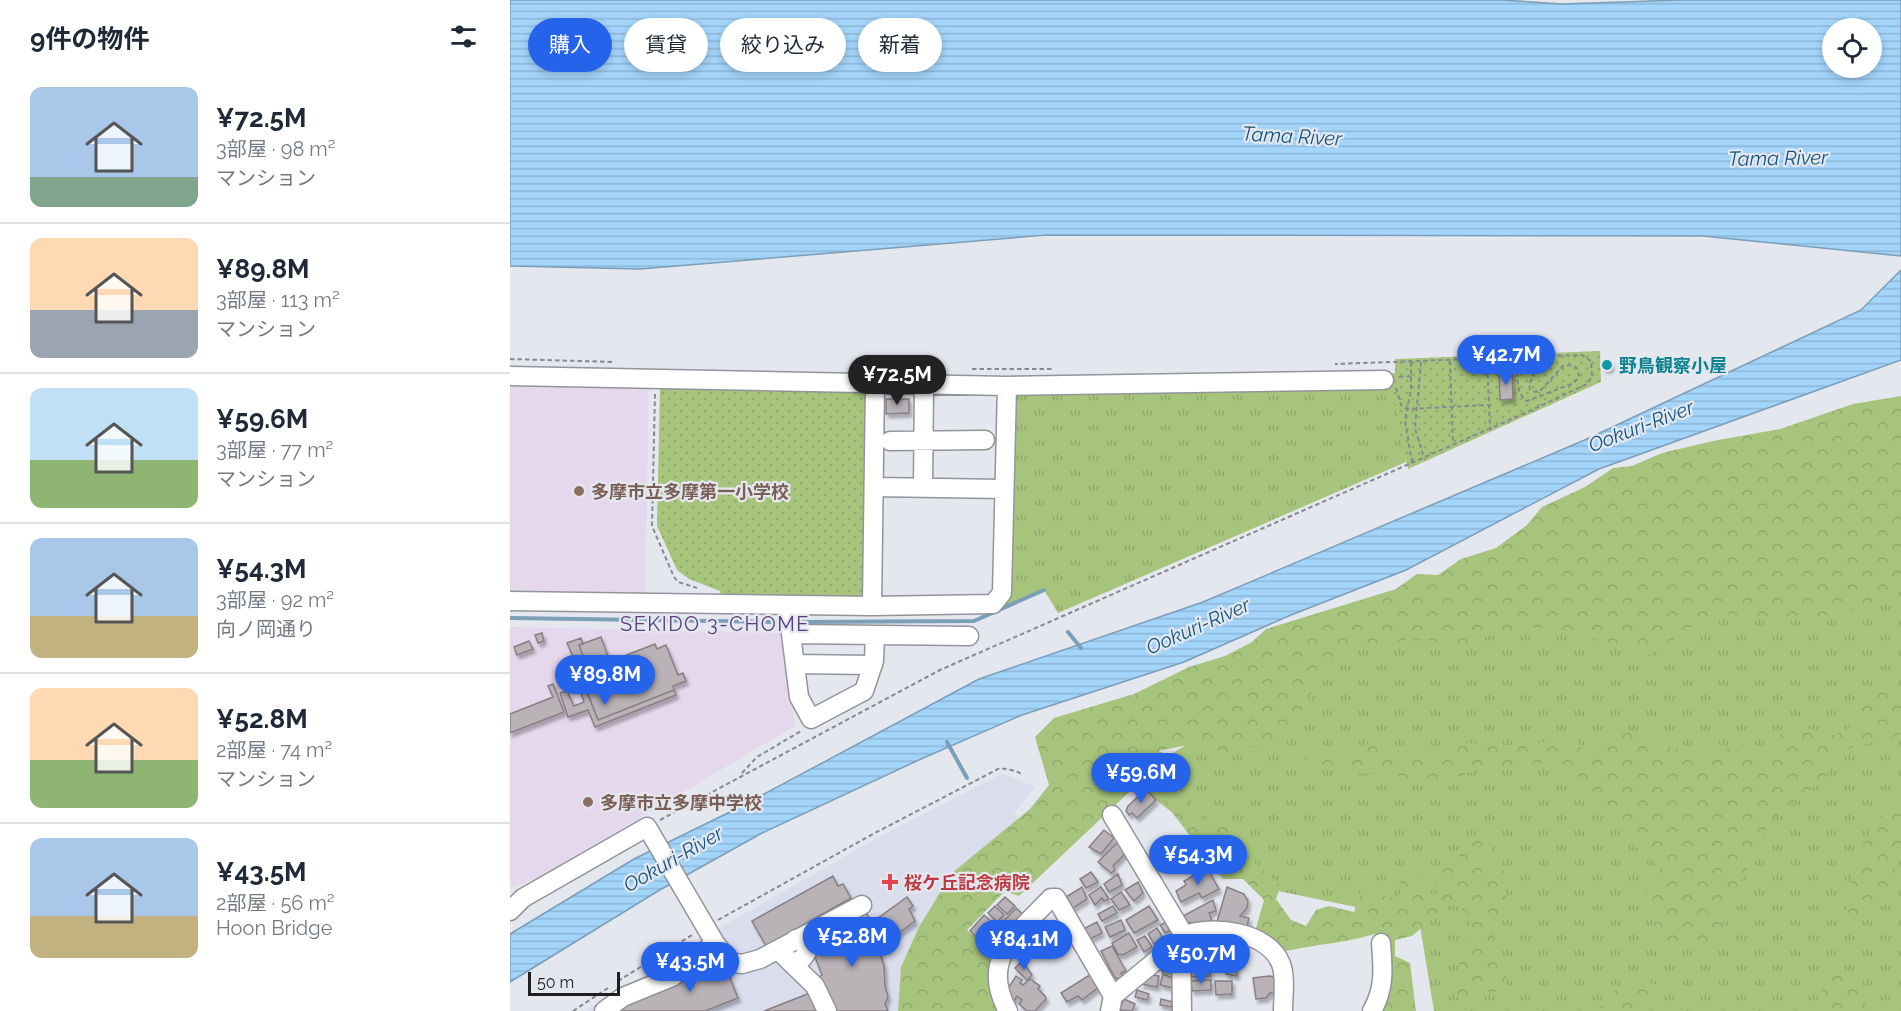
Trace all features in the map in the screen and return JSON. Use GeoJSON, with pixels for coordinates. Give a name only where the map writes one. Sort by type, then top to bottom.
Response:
{"type":"FeatureCollection","features":[{"type":"Feature","properties":{"kind":"street"},"geometry":{"type":"LineString","coordinates":[[510,376],[1007,386],[1384,380]]}},
{"type":"Feature","properties":{"kind":"street"},"geometry":{"type":"LineString","coordinates":[[873,606],[875,384]]}},
{"type":"Feature","properties":{"kind":"street"},"geometry":{"type":"LineString","coordinates":[[923,488],[924,384]]}},
{"type":"Feature","properties":{"kind":"street"},"geometry":{"type":"LineString","coordinates":[[790,621],[873,606],[993,604],[1002,593],[1007,386]]}},
{"type":"Feature","properties":{"kind":"street"},"geometry":{"type":"LineString","coordinates":[[890,441],[986,440]]}},
{"type":"Feature","properties":{"kind":"street"},"geometry":{"type":"LineString","coordinates":[[874,487],[1004,489]]}},
{"type":"Feature","properties":{"kind":"street"},"geometry":{"type":"LineString","coordinates":[[510,601],[716,605],[790,621],[875,635],[969,636]]}},
{"type":"Feature","properties":{"kind":"street"},"geometry":{"type":"LineString","coordinates":[[790,621],[799,698],[811,719],[864,691],[873,665],[875,635]]}},
{"type":"Feature","properties":{"kind":"street"},"geometry":{"type":"LineString","coordinates":[[795,664],[873,665]]}},
{"type":"Feature","properties":{"kind":"street"},"geometry":{"type":"LineString","coordinates":[[1112,815],[1182,938],[1182,1011]]}},
{"type":"Feature","properties":{"kind":"street"},"geometry":{"type":"LineString","coordinates":[[510,911],[516,901],[647,826],[715,943],[730,962],[742,964],[778,950],[862,905]]}},
{"type":"Feature","properties":{"kind":"street"},"geometry":{"type":"LineString","coordinates":[[1008,1011],[998,993],[997,964],[1004,947],[1051,898],[1056,898],[1111,1003],[1182,938],[1213,930],[1248,937],[1266,945],[1282,966],[1283,1011]]}},
{"type":"Feature","properties":{"kind":"street"},"geometry":{"type":"LineString","coordinates":[[792,963],[802,960],[807,952],[805,943],[795,939]]}},
{"type":"Feature","properties":{"kind":"street"},"geometry":{"type":"LineString","coordinates":[[604,1011],[622,997],[672,977],[715,943]]}},
{"type":"Feature","properties":{"kind":"street"},"geometry":{"type":"LineString","coordinates":[[1372,1011],[1382,989],[1384,976],[1381,944]]}},
{"type":"Feature","properties":{"kind":"street"},"geometry":{"type":"LineString","coordinates":[[778,950],[816,986],[827,1011]]}},
{"type":"Feature","properties":{"kind":"path"},"geometry":{"type":"LineString","coordinates":[[647,826],[927,676],[1490,429],[1587,384],[1592,377],[1591,361],[1582,356],[1325,365]]}},
{"type":"Feature","properties":{"kind":"path"},"geometry":{"type":"LineString","coordinates":[[1522,358],[1522,365],[1518,369],[1518,388],[1520,396],[1527,401],[1574,383],[1579,376],[1577,368],[1572,365],[1563,366],[1541,390],[1535,392],[1530,389],[1529,384],[1534,376],[1533,369],[1529,365],[1522,365]]}},
{"type":"Feature","properties":{"kind":"path"},"geometry":{"type":"LineString","coordinates":[[510,359],[624,362]]}},
{"type":"Feature","properties":{"kind":"path"},"geometry":{"type":"LineString","coordinates":[[1487,359],[1490,429]]}},
{"type":"Feature","properties":{"kind":"path"},"geometry":{"type":"LineString","coordinates":[[1450,360],[1453,445]]}},
{"type":"Feature","properties":{"kind":"path"},"geometry":{"type":"LineString","coordinates":[[1411,362],[1411,390],[1405,430],[1412,463]]}},
{"type":"Feature","properties":{"kind":"path"},"geometry":{"type":"LineString","coordinates":[[1421,362],[1422,376],[1415,410],[1415,428],[1425,458]]}},
{"type":"Feature","properties":{"kind":"path"},"geometry":{"type":"LineString","coordinates":[[965,369],[1057,369]]}},
{"type":"Feature","properties":{"kind":"path"},"geometry":{"type":"LineString","coordinates":[[651,380],[656,395],[652,526],[678,582],[703,589],[713,597],[716,605]]}},
{"type":"Feature","properties":{"kind":"path"},"geometry":{"type":"LineString","coordinates":[[1384,380],[1395,386],[1401,405],[1407,409],[1489,405]]}},
{"type":"Feature","properties":{"kind":"path"},"geometry":{"type":"LineString","coordinates":[[741,775],[757,757],[806,728],[811,719]]}},
{"type":"Feature","properties":{"kind":"path"},"geometry":{"type":"LineString","coordinates":[[573,1011],[705,926],[873,834],[1000,768],[1023,775]]}},
{"type":"Feature","properties":{"kind":"shaded area","name":"多摩市立多摩第一小学校"},"geometry":{"type":"Polygon","coordinates":[[[510,383],[649,386],[645,598],[510,596],[510,383]]]}},
{"type":"Feature","properties":{"kind":"shaded area","name":"多摩市立多摩中学校"},"geometry":{"type":"Polygon","coordinates":[[[510,627],[785,633],[795,726],[538,878],[510,888],[510,627]]]}},
{"type":"Feature","properties":{"kind":"shaded area","name":"桜ケ丘記念病院"},"geometry":{"type":"Polygon","coordinates":[[[1002,774],[1035,787],[1014,813],[1029,830],[916,1011],[585,1011],[723,926],[875,839],[1002,774]]]}},
{"type":"Feature","properties":{"kind":"green space"},"geometry":{"type":"Polygon","coordinates":[[[1600,351],[1601,382],[1408,469],[1400,436],[1397,409],[1386,390],[1384,374],[1395,373],[1395,359],[1600,351]]]}},
{"type":"Feature","properties":{"kind":"green space"},"geometry":{"type":"Polygon","coordinates":[[[1385,384],[1397,408],[1406,462],[1058,613],[1044,590],[996,611],[1012,400],[1017,391],[1385,384]]]}},
{"type":"Feature","properties":{"kind":"green space"},"geometry":{"type":"Polygon","coordinates":[[[660,388],[869,393],[866,594],[860,599],[722,600],[720,591],[689,579],[677,570],[657,526],[660,388]]]}},
{"type":"Feature","properties":{"kind":"green space"},"geometry":{"type":"Polygon","coordinates":[[[1901,396],[1901,592],[1845,612],[1806,619],[1724,614],[1688,628],[1651,655],[1567,631],[1526,626],[1488,636],[1460,649],[1418,638],[1361,649],[1322,667],[1307,705],[1273,740],[1222,757],[1212,740],[1158,751],[1166,754],[1196,809],[1212,824],[1226,824],[1231,832],[1232,844],[1245,848],[1250,859],[1281,885],[1276,899],[1291,920],[1306,926],[1316,910],[1329,906],[1354,912],[1360,892],[1367,888],[1387,897],[1400,894],[1399,876],[1422,875],[1430,894],[1439,893],[1436,883],[1441,863],[1458,860],[1462,849],[1478,840],[1493,847],[1484,861],[1484,869],[1507,871],[1506,892],[1503,911],[1497,924],[1499,926],[1485,955],[1494,962],[1507,966],[1507,986],[1493,993],[1480,989],[1467,998],[1454,996],[1461,951],[1466,944],[1470,924],[1460,906],[1448,905],[1412,936],[1395,940],[1395,956],[1410,963],[1416,1011],[1376,1011],[1383,942],[1378,933],[1286,951],[1270,937],[1255,932],[1264,900],[1243,879],[1223,879],[1145,777],[1019,896],[1005,891],[967,930],[994,954],[1002,1011],[898,1011],[901,967],[919,927],[952,873],[1030,809],[1049,785],[1035,737],[1054,718],[1134,694],[1189,667],[1225,656],[1252,642],[1266,629],[1396,589],[1417,574],[1438,575],[1461,559],[1496,548],[1527,525],[1542,507],[1585,487],[1613,468],[1632,466],[1662,453],[1713,441],[1780,429],[1853,404],[1901,396]]]}},
{"type":"Feature","properties":{"kind":"green space"},"geometry":{"type":"Polygon","coordinates":[[[1901,424],[1901,1011],[1434,1011],[1419,920],[1273,890],[1130,780],[1351,641],[1901,424]]]}},
{"type":"Feature","properties":{"kind":"green space"},"geometry":{"type":"Polygon","coordinates":[[[1901,689],[1901,733],[1891,739],[1859,745],[1831,755],[1827,777],[1779,812],[1759,840],[1716,940],[1686,948],[1659,940],[1655,922],[1664,913],[1648,905],[1647,890],[1667,884],[1658,866],[1624,836],[1615,817],[1588,786],[1562,763],[1526,764],[1477,770],[1434,785],[1396,776],[1312,769],[1305,756],[1321,752],[1347,754],[1370,742],[1402,751],[1435,752],[1460,742],[1499,746],[1576,740],[1591,760],[1608,735],[1640,732],[1666,747],[1696,752],[1731,749],[1766,758],[1774,737],[1797,726],[1835,735],[1858,724],[1862,705],[1880,693],[1901,689]]]}},
{"type":"Feature","properties":{"kind":"green space"},"geometry":{"type":"Polygon","coordinates":[[[1901,800],[1901,848],[1893,875],[1872,917],[1845,929],[1849,893],[1858,857],[1875,825],[1901,800]]]}},
{"type":"Feature","properties":{"kind":"green space"},"geometry":{"type":"Polygon","coordinates":[[[1829,961],[1848,972],[1869,1011],[1817,1011],[1829,961]]]}},
{"type":"Feature","properties":{"kind":"green space"},"geometry":{"type":"Polygon","coordinates":[[[1637,978],[1657,985],[1656,1000],[1644,1011],[1599,1011],[1606,996],[1637,978]]]}},
{"type":"Feature","properties":{"kind":"water","name":"Tama River"},"geometry":{"type":"Polygon","coordinates":[[[510,0],[1502,0],[1562,4],[1680,0],[1901,0],[1901,256],[1703,236],[1047,235],[640,269],[510,266],[510,0]]]}},
{"type":"Feature","properties":{"kind":"water","name":"Ookuri-River"},"geometry":{"type":"Polygon","coordinates":[[[1901,270],[1901,360],[1599,469],[1406,570],[1291,615],[1184,662],[1022,715],[921,759],[762,833],[658,891],[510,982],[510,934],[634,859],[740,807],[979,679],[1203,602],[1587,439],[1861,310],[1901,270]]]}},
{"type":"Feature","properties":{"kind":"building","name":"野鳥観察小屋"},"geometry":{"type":"Polygon","coordinates":[[[1607,360],[1612,365],[1607,370],[1602,365],[1607,360]]]}},
{"type":"Feature","properties":{"kind":"building"},"geometry":{"type":"Polygon","coordinates":[[[1512,371],[1513,399],[1500,400],[1499,372],[1512,371]]]}},
{"type":"Feature","properties":{"kind":"building"},"geometry":{"type":"Polygon","coordinates":[[[886,399],[909,399],[909,413],[886,414],[886,399]]]}},
{"type":"Feature","properties":{"kind":"building"},"geometry":{"type":"Polygon","coordinates":[[[542,633],[544,641],[538,643],[535,635],[542,633]]]}},
{"type":"Feature","properties":{"kind":"building"},"geometry":{"type":"Polygon","coordinates":[[[601,637],[610,662],[588,670],[579,645],[601,637]]]}},
{"type":"Feature","properties":{"kind":"building"},"geometry":{"type":"Polygon","coordinates":[[[581,638],[583,644],[579,645],[588,670],[580,673],[567,643],[581,638]]]}},
{"type":"Feature","properties":{"kind":"building"},"geometry":{"type":"Polygon","coordinates":[[[529,641],[533,649],[517,655],[514,647],[529,641]]]}},
{"type":"Feature","properties":{"kind":"building"},"geometry":{"type":"Polygon","coordinates":[[[655,644],[657,649],[666,645],[678,675],[683,673],[686,681],[673,686],[674,690],[598,720],[580,673],[655,644]]]}},
{"type":"Feature","properties":{"kind":"building"},"geometry":{"type":"Polygon","coordinates":[[[582,680],[598,720],[674,690],[676,695],[595,727],[588,710],[568,717],[560,693],[567,691],[574,706],[584,702],[579,687],[582,680]]]}},
{"type":"Feature","properties":{"kind":"building"},"geometry":{"type":"Polygon","coordinates":[[[553,684],[564,712],[510,733],[510,714],[553,697],[548,686],[553,684]]]}},
{"type":"Feature","properties":{"kind":"building"},"geometry":{"type":"Polygon","coordinates":[[[1146,789],[1156,800],[1137,818],[1132,813],[1129,815],[1126,811],[1128,806],[1146,789]]]}},
{"type":"Feature","properties":{"kind":"building"},"geometry":{"type":"Polygon","coordinates":[[[1104,830],[1114,838],[1101,854],[1089,847],[1104,830]]]}},
{"type":"Feature","properties":{"kind":"building"},"geometry":{"type":"Polygon","coordinates":[[[1118,842],[1126,853],[1113,866],[1115,870],[1111,873],[1098,862],[1118,842]]]}},
{"type":"Feature","properties":{"kind":"building"},"geometry":{"type":"Polygon","coordinates":[[[1174,845],[1200,858],[1194,869],[1168,857],[1174,845]]]}},
{"type":"Feature","properties":{"kind":"building"},"geometry":{"type":"Polygon","coordinates":[[[1207,868],[1219,889],[1202,898],[1199,893],[1181,902],[1176,891],[1186,885],[1184,881],[1207,868]]]}},
{"type":"Feature","properties":{"kind":"building"},"geometry":{"type":"Polygon","coordinates":[[[1091,872],[1098,882],[1086,888],[1080,879],[1091,872]]]}},
{"type":"Feature","properties":{"kind":"building"},"geometry":{"type":"Polygon","coordinates":[[[1118,874],[1122,885],[1109,892],[1104,884],[1118,874]]]}},
{"type":"Feature","properties":{"kind":"building"},"geometry":{"type":"Polygon","coordinates":[[[833,876],[838,886],[843,884],[851,898],[766,946],[752,921],[833,876]]]}},
{"type":"Feature","properties":{"kind":"building"},"geometry":{"type":"Polygon","coordinates":[[[1138,882],[1143,893],[1134,901],[1125,890],[1138,882]]]}},
{"type":"Feature","properties":{"kind":"building"},"geometry":{"type":"Polygon","coordinates":[[[1082,887],[1087,899],[1073,908],[1066,897],[1082,887]]]}},
{"type":"Feature","properties":{"kind":"building"},"geometry":{"type":"Polygon","coordinates":[[[1101,887],[1109,899],[1104,901],[1102,898],[1095,905],[1089,895],[1101,887]]]}},
{"type":"Feature","properties":{"kind":"building"},"geometry":{"type":"Polygon","coordinates":[[[1227,887],[1244,894],[1248,901],[1247,908],[1240,916],[1249,918],[1246,931],[1217,922],[1227,887]]]}},
{"type":"Feature","properties":{"kind":"building"},"geometry":{"type":"Polygon","coordinates":[[[1121,892],[1130,905],[1119,910],[1111,899],[1121,892]]]}},
{"type":"Feature","properties":{"kind":"building"},"geometry":{"type":"Polygon","coordinates":[[[907,897],[913,906],[909,909],[915,921],[892,938],[878,918],[907,897]]]}},
{"type":"Feature","properties":{"kind":"building"},"geometry":{"type":"Polygon","coordinates":[[[1005,897],[1015,906],[1007,914],[997,905],[1005,897]]]}},
{"type":"Feature","properties":{"kind":"building"},"geometry":{"type":"Polygon","coordinates":[[[1213,900],[1216,911],[1209,913],[1212,921],[1192,926],[1190,922],[1186,925],[1181,917],[1213,900]]]}},
{"type":"Feature","properties":{"kind":"building"},"geometry":{"type":"Polygon","coordinates":[[[995,906],[1004,915],[997,922],[988,913],[995,906]]]}},
{"type":"Feature","properties":{"kind":"building"},"geometry":{"type":"Polygon","coordinates":[[[1113,906],[1117,913],[1102,921],[1098,914],[1113,906]]]}},
{"type":"Feature","properties":{"kind":"building"},"geometry":{"type":"Polygon","coordinates":[[[1149,906],[1158,920],[1134,933],[1126,920],[1149,906]]]}},
{"type":"Feature","properties":{"kind":"building"},"geometry":{"type":"Polygon","coordinates":[[[1016,908],[1025,916],[1009,931],[1002,923],[1016,908]]]}},
{"type":"Feature","properties":{"kind":"building"},"geometry":{"type":"Polygon","coordinates":[[[867,913],[884,966],[888,997],[885,1004],[888,1011],[832,1011],[810,944],[834,936],[832,927],[867,913]]]}},
{"type":"Feature","properties":{"kind":"building"},"geometry":{"type":"Polygon","coordinates":[[[984,915],[1007,935],[1000,943],[985,930],[978,938],[970,931],[984,915]]]}},
{"type":"Feature","properties":{"kind":"building"},"geometry":{"type":"Polygon","coordinates":[[[1121,920],[1125,930],[1110,937],[1105,927],[1121,920]]]}},
{"type":"Feature","properties":{"kind":"building"},"geometry":{"type":"Polygon","coordinates":[[[1170,920],[1177,933],[1173,935],[1171,930],[1165,933],[1160,925],[1170,920]]]}},
{"type":"Feature","properties":{"kind":"building"},"geometry":{"type":"Polygon","coordinates":[[[1097,922],[1102,933],[1090,939],[1085,928],[1097,922]]]}},
{"type":"Feature","properties":{"kind":"building"},"geometry":{"type":"Polygon","coordinates":[[[1157,928],[1163,938],[1154,944],[1148,934],[1157,928]]]}},
{"type":"Feature","properties":{"kind":"building"},"geometry":{"type":"Polygon","coordinates":[[[1129,933],[1137,947],[1123,955],[1118,954],[1112,943],[1129,933]]]}},
{"type":"Feature","properties":{"kind":"building"},"geometry":{"type":"Polygon","coordinates":[[[1145,936],[1152,947],[1144,952],[1137,940],[1145,936]]]}},
{"type":"Feature","properties":{"kind":"building"},"geometry":{"type":"Polygon","coordinates":[[[1204,937],[1219,937],[1222,958],[1212,960],[1212,955],[1201,956],[1199,942],[1205,941],[1204,937]]]}},
{"type":"Feature","properties":{"kind":"building"},"geometry":{"type":"Polygon","coordinates":[[[1112,946],[1126,971],[1121,973],[1123,978],[1120,979],[1115,978],[1101,951],[1112,946]]]}},
{"type":"Feature","properties":{"kind":"building"},"geometry":{"type":"Polygon","coordinates":[[[1172,958],[1175,961],[1171,965],[1174,968],[1163,972],[1159,966],[1172,958]]]}},
{"type":"Feature","properties":{"kind":"building"},"geometry":{"type":"Polygon","coordinates":[[[1209,958],[1210,976],[1189,977],[1189,959],[1209,958]]]}},
{"type":"Feature","properties":{"kind":"building"},"geometry":{"type":"Polygon","coordinates":[[[1235,959],[1237,976],[1226,974],[1224,961],[1235,959]]]}},
{"type":"Feature","properties":{"kind":"building"},"geometry":{"type":"Polygon","coordinates":[[[723,961],[738,998],[705,1011],[616,1011],[625,1004],[690,979],[688,975],[723,961]]]}},
{"type":"Feature","properties":{"kind":"building"},"geometry":{"type":"Polygon","coordinates":[[[1022,961],[1032,975],[1027,980],[1015,968],[1022,961]]]}},
{"type":"Feature","properties":{"kind":"building"},"geometry":{"type":"Polygon","coordinates":[[[1150,974],[1159,976],[1157,987],[1141,984],[1150,974]]]}},
{"type":"Feature","properties":{"kind":"building"},"geometry":{"type":"Polygon","coordinates":[[[1163,974],[1175,979],[1173,988],[1160,985],[1163,974]]]}},
{"type":"Feature","properties":{"kind":"building"},"geometry":{"type":"Polygon","coordinates":[[[1016,976],[1022,980],[1020,983],[1023,985],[1030,979],[1040,986],[1038,989],[1046,999],[1035,1011],[1027,1011],[1019,1004],[1022,1000],[1017,996],[1014,1001],[1005,993],[1016,976]]]}},
{"type":"Feature","properties":{"kind":"building"},"geometry":{"type":"Polygon","coordinates":[[[1088,976],[1093,976],[1099,987],[1082,1000],[1078,996],[1067,1002],[1061,993],[1088,976]]]}},
{"type":"Feature","properties":{"kind":"building"},"geometry":{"type":"Polygon","coordinates":[[[1276,977],[1278,992],[1270,993],[1266,998],[1256,999],[1253,978],[1276,977]]]}},
{"type":"Feature","properties":{"kind":"building"},"geometry":{"type":"Polygon","coordinates":[[[1211,980],[1211,990],[1192,991],[1191,981],[1211,980]]]}},
{"type":"Feature","properties":{"kind":"building"},"geometry":{"type":"Polygon","coordinates":[[[1215,981],[1232,981],[1232,994],[1216,995],[1215,981]]]}},
{"type":"Feature","properties":{"kind":"building"},"geometry":{"type":"Polygon","coordinates":[[[1137,990],[1149,994],[1147,1000],[1135,997],[1137,990]]]}},
{"type":"Feature","properties":{"kind":"building"},"geometry":{"type":"Polygon","coordinates":[[[810,993],[817,1011],[764,1011],[810,993]]]}},
{"type":"Feature","properties":{"kind":"building"},"geometry":{"type":"Polygon","coordinates":[[[1124,999],[1135,1004],[1132,1011],[1119,1010],[1124,999]]]}},
{"type":"Feature","properties":{"kind":"building"},"geometry":{"type":"Polygon","coordinates":[[[1161,999],[1173,1002],[1171,1007],[1160,1005],[1161,999]]]}},
{"type":"Feature","properties":{"kind":"waterway"},"geometry":{"type":"LineString","coordinates":[[796,622],[974,621],[1044,590]]}},
{"type":"Feature","properties":{"kind":"waterway"},"geometry":{"type":"LineString","coordinates":[[510,618],[785,622]]}},
{"type":"Feature","properties":{"kind":"waterway"},"geometry":{"type":"LineString","coordinates":[[1068,632],[1081,648]]}},
{"type":"Feature","properties":{"kind":"waterway"},"geometry":{"type":"LineString","coordinates":[[947,742],[967,778]]}},
{"type":"Feature","properties":{"kind":"place","name":"野鳥観察小屋"},"geometry":{"type":"Point","coordinates":[1607,365]}},
{"type":"Feature","properties":{"kind":"place","name":"多摩市立多摩第一小学校"},"geometry":{"type":"Point","coordinates":[579,491]}},
{"type":"Feature","properties":{"kind":"place","name":"多摩市立多摩中学校"},"geometry":{"type":"Point","coordinates":[588,802]}},
{"type":"Feature","properties":{"kind":"place","name":"桜ケ丘記念病院"},"geometry":{"type":"Point","coordinates":[890,882]}},
{"type":"Feature","properties":{"kind":"district","name":"SEKIDO 3-CHOME"},"geometry":{"type":"Point","coordinates":[715,624]}}]}
